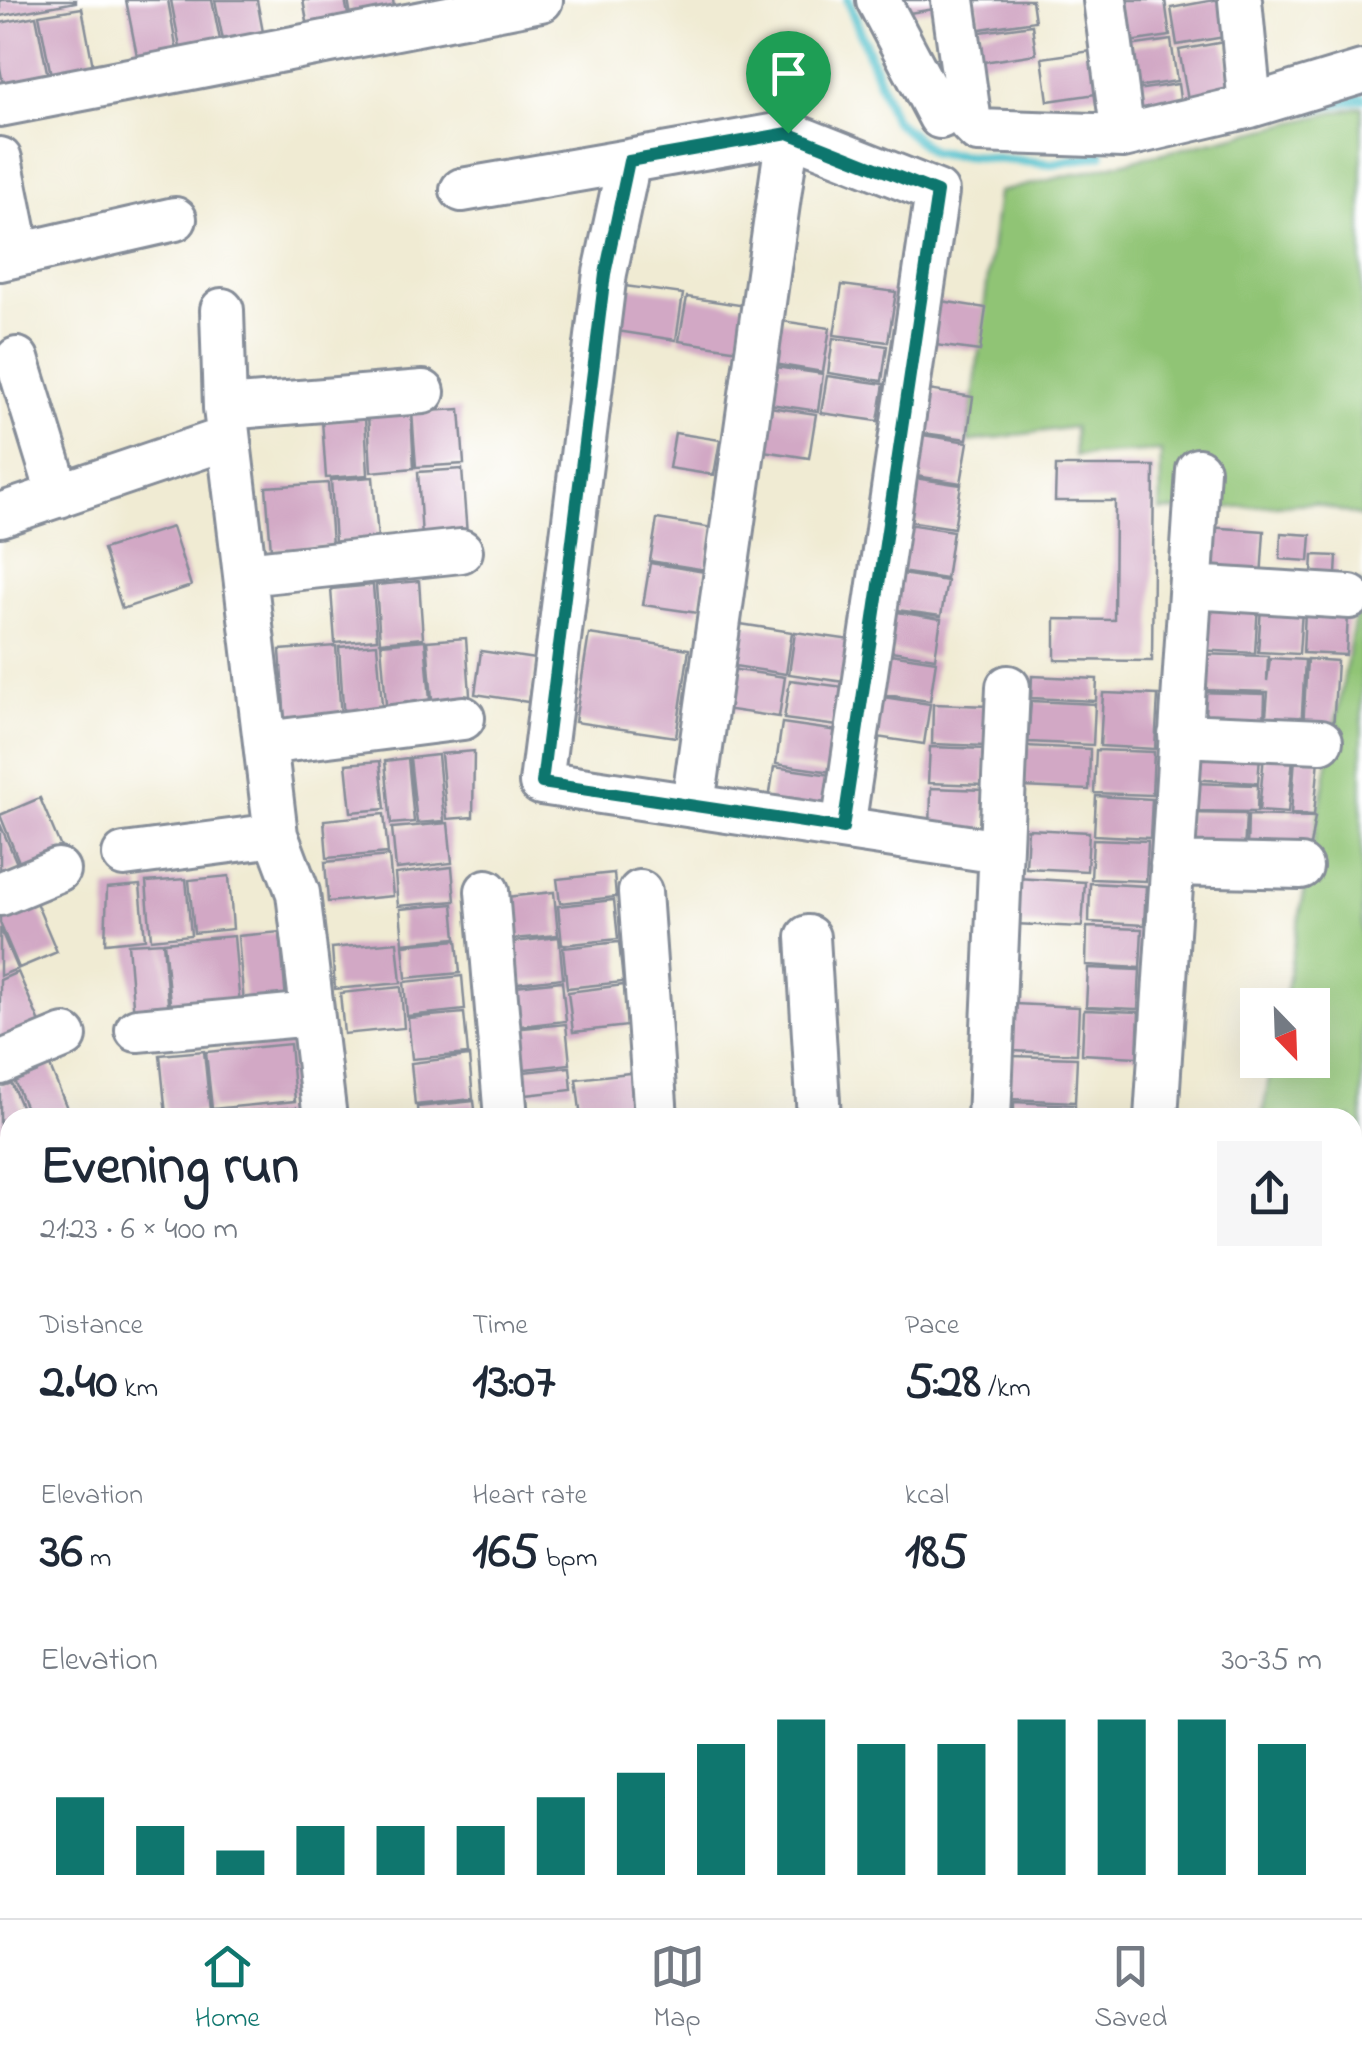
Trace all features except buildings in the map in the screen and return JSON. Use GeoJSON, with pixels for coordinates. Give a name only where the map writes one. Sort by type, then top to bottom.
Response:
{"type":"FeatureCollection","features":[{"type":"Feature","properties":{"kind":"street"},"geometry":{"type":"LineString","coordinates":[[0,105],[542,0]]}},
{"type":"Feature","properties":{"kind":"street"},"geometry":{"type":"LineString","coordinates":[[878,0],[940,116]]}},
{"type":"Feature","properties":{"kind":"street"},"geometry":{"type":"LineString","coordinates":[[953,0],[974,130],[1123,136],[1250,106],[1362,72]]}},
{"type":"Feature","properties":{"kind":"street"},"geometry":{"type":"LineString","coordinates":[[1105,0],[1123,136]]}},
{"type":"Feature","properties":{"kind":"street"},"geometry":{"type":"LineString","coordinates":[[1240,0],[1250,106]]}},
{"type":"Feature","properties":{"kind":"street"},"geometry":{"type":"LineString","coordinates":[[693,804],[788,133]]}},
{"type":"Feature","properties":{"kind":"street"},"geometry":{"type":"LineString","coordinates":[[462,190],[788,133],[937,192],[843,828]]}},
{"type":"Feature","properties":{"kind":"street"},"geometry":{"type":"LineString","coordinates":[[0,159],[9,257],[174,220]]}},
{"type":"Feature","properties":{"kind":"street"},"geometry":{"type":"LineString","coordinates":[[629,161],[605,274],[542,783],[1000,852]]}},
{"type":"Feature","properties":{"kind":"street"},"geometry":{"type":"LineString","coordinates":[[222,310],[227,423],[276,835],[298,893],[324,1108]]}},
{"type":"Feature","properties":{"kind":"street"},"geometry":{"type":"LineString","coordinates":[[17,359],[59,496]]}},
{"type":"Feature","properties":{"kind":"street"},"geometry":{"type":"LineString","coordinates":[[0,515],[59,496],[227,423],[423,392]]}},
{"type":"Feature","properties":{"kind":"street"},"geometry":{"type":"LineString","coordinates":[[1157,1108],[1198,470]]}},
{"type":"Feature","properties":{"kind":"street"},"geometry":{"type":"LineString","coordinates":[[245,574],[461,552]]}},
{"type":"Feature","properties":{"kind":"street"},"geometry":{"type":"LineString","coordinates":[[1191,587],[1350,597]]}},
{"type":"Feature","properties":{"kind":"street"},"geometry":{"type":"LineString","coordinates":[[989,1108],[1008,687]]}},
{"type":"Feature","properties":{"kind":"street"},"geometry":{"type":"LineString","coordinates":[[265,742],[463,718]]}},
{"type":"Feature","properties":{"kind":"street"},"geometry":{"type":"LineString","coordinates":[[1180,735],[1321,741]]}},
{"type":"Feature","properties":{"kind":"street"},"geometry":{"type":"LineString","coordinates":[[124,855],[276,835]]}},
{"type":"Feature","properties":{"kind":"street"},"geometry":{"type":"LineString","coordinates":[[1172,864],[1301,867]]}},
{"type":"Feature","properties":{"kind":"street"},"geometry":{"type":"LineString","coordinates":[[0,894],[58,870]]}},
{"type":"Feature","properties":{"kind":"street"},"geometry":{"type":"LineString","coordinates":[[486,891],[505,1108]]}},
{"type":"Feature","properties":{"kind":"street"},"geometry":{"type":"LineString","coordinates":[[640,892],[655,1108]]}},
{"type":"Feature","properties":{"kind":"street"},"geometry":{"type":"LineString","coordinates":[[808,937],[818,1108]]}},
{"type":"Feature","properties":{"kind":"street"},"geometry":{"type":"LineString","coordinates":[[137,1030],[312,1014]]}},
{"type":"Feature","properties":{"kind":"street"},"geometry":{"type":"LineString","coordinates":[[0,1063],[65,1036]]}},
{"type":"Feature","properties":{"kind":"green space"},"geometry":{"type":"Polygon","coordinates":[[[1362,106],[1362,517],[1313,503],[1160,511],[1161,451],[1075,456],[1074,427],[968,442],[998,192],[1362,106]]]}},
{"type":"Feature","properties":{"kind":"green space"},"geometry":{"type":"Polygon","coordinates":[[[1362,580],[1362,1108],[1264,1108],[1269,1078],[1330,1078],[1330,988],[1286,988],[1362,580]]]}},
{"type":"Feature","properties":{"kind":"waterway"},"geometry":{"type":"LineString","coordinates":[[848,0],[894,120],[932,152],[1053,164],[1101,154]]}},
{"type":"Feature","properties":{"kind":"waterway"},"geometry":{"type":"LineString","coordinates":[[1309,109],[1362,98]]}},
{"type":"Feature","properties":{"kind":"route"},"geometry":{"type":"LineString","coordinates":[[788,133],[937,192],[843,828],[542,783],[605,274],[629,161],[788,133]]}}]}
